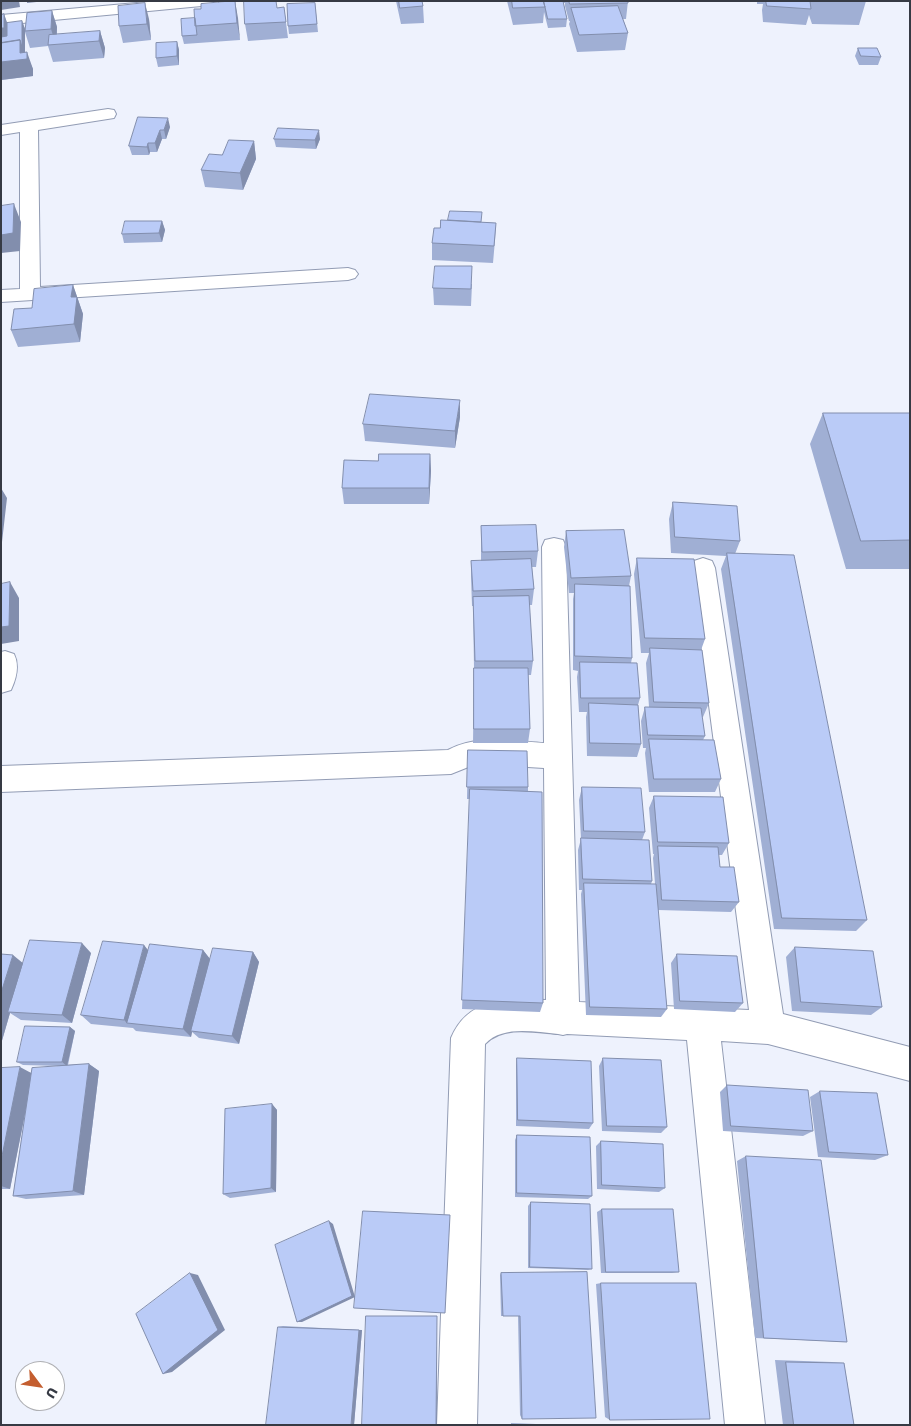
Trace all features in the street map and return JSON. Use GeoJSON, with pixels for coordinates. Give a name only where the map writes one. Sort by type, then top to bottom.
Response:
{"type":"FeatureCollection","features":[{"type":"Feature","properties":{"kind":"street"},"geometry":{"type":"LineString","coordinates":[[1,20],[212,1]]}},
{"type":"Feature","properties":{"kind":"street"},"geometry":{"type":"LineString","coordinates":[[1,130],[108,114]]}},
{"type":"Feature","properties":{"kind":"street"},"geometry":{"type":"LineString","coordinates":[[29,126],[30,293]]}},
{"type":"Feature","properties":{"kind":"street"},"geometry":{"type":"LineString","coordinates":[[1,296],[348,274]]}},
{"type":"Feature","properties":{"kind":"street"},"geometry":{"type":"LineString","coordinates":[[554,547],[563,1018]]}},
{"type":"Feature","properties":{"kind":"street"},"geometry":{"type":"LineString","coordinates":[[704,568],[768,1027]]}},
{"type":"Feature","properties":{"kind":"street"},"geometry":{"type":"LineString","coordinates":[[1,779],[451,762],[466,754],[479,752],[558,756]]}},
{"type":"Feature","properties":{"kind":"street"},"geometry":{"type":"LineString","coordinates":[[456,1425],[468,1038],[476,1026],[494,1017],[513,1015],[768,1027],[910,1064]]}},
{"type":"Feature","properties":{"kind":"street"},"geometry":{"type":"LineString","coordinates":[[702,1024],[745,1425]]}},
{"type":"Feature","properties":{"kind":"building"},"geometry":{"type":"Polygon","coordinates":[[[235,1],[237,23],[195,26],[194,9],[201,9],[201,4],[235,1]]]}},
{"type":"Feature","properties":{"kind":"building"},"geometry":{"type":"Polygon","coordinates":[[[244,1],[276,1],[277,8],[284,7],[286,22],[245,24],[244,1]]]}},
{"type":"Feature","properties":{"kind":"building"},"geometry":{"type":"Polygon","coordinates":[[[399,1],[422,1],[423,6],[400,8],[399,1]]]}},
{"type":"Feature","properties":{"kind":"building"},"geometry":{"type":"Polygon","coordinates":[[[512,1],[543,1],[545,7],[513,8],[512,1]]]}},
{"type":"Feature","properties":{"kind":"building"},"geometry":{"type":"Polygon","coordinates":[[[544,1],[563,1],[567,19],[548,19],[544,1]]]}},
{"type":"Feature","properties":{"kind":"building"},"geometry":{"type":"Polygon","coordinates":[[[569,1],[628,1],[628,3],[570,4],[569,1]]]}},
{"type":"Feature","properties":{"kind":"building"},"geometry":{"type":"Polygon","coordinates":[[[766,1],[810,1],[811,9],[767,6],[766,1]]]}},
{"type":"Feature","properties":{"kind":"building"},"geometry":{"type":"Polygon","coordinates":[[[145,3],[147,24],[119,26],[118,6],[145,3]]]}},
{"type":"Feature","properties":{"kind":"building"},"geometry":{"type":"Polygon","coordinates":[[[315,3],[317,24],[288,26],[287,4],[315,3]]]}},
{"type":"Feature","properties":{"kind":"building"},"geometry":{"type":"Polygon","coordinates":[[[618,6],[628,33],[579,35],[571,8],[618,6]]]}},
{"type":"Feature","properties":{"kind":"building"},"geometry":{"type":"Polygon","coordinates":[[[52,11],[51,29],[25,31],[27,13],[52,11]]]}},
{"type":"Feature","properties":{"kind":"building"},"geometry":{"type":"Polygon","coordinates":[[[4,14],[4,28],[1,28],[1,15],[4,14]]]}},
{"type":"Feature","properties":{"kind":"building"},"geometry":{"type":"Polygon","coordinates":[[[195,18],[197,35],[182,36],[181,19],[195,18]]]}},
{"type":"Feature","properties":{"kind":"building"},"geometry":{"type":"Polygon","coordinates":[[[22,21],[22,47],[20,40],[1,43],[1,37],[7,36],[7,23],[22,21]]]}},
{"type":"Feature","properties":{"kind":"building"},"geometry":{"type":"Polygon","coordinates":[[[100,31],[99,41],[48,45],[49,35],[100,31]]]}},
{"type":"Feature","properties":{"kind":"building"},"geometry":{"type":"Polygon","coordinates":[[[20,40],[20,53],[27,52],[27,59],[1,62],[1,43],[20,40]]]}},
{"type":"Feature","properties":{"kind":"building"},"geometry":{"type":"Polygon","coordinates":[[[177,42],[177,56],[156,58],[156,43],[177,42]]]}},
{"type":"Feature","properties":{"kind":"building"},"geometry":{"type":"Polygon","coordinates":[[[858,48],[877,48],[881,57],[861,56],[858,48]]]}},
{"type":"Feature","properties":{"kind":"building"},"geometry":{"type":"Polygon","coordinates":[[[138,117],[168,118],[164,130],[160,130],[155,143],[148,143],[147,147],[129,146],[138,117]]]}},
{"type":"Feature","properties":{"kind":"building"},"geometry":{"type":"Polygon","coordinates":[[[278,128],[319,130],[315,140],[274,139],[278,128]]]}},
{"type":"Feature","properties":{"kind":"building"},"geometry":{"type":"Polygon","coordinates":[[[229,140],[254,141],[240,173],[201,170],[209,154],[222,155],[229,140]]]}},
{"type":"Feature","properties":{"kind":"building"},"geometry":{"type":"Polygon","coordinates":[[[14,204],[13,233],[1,235],[1,206],[14,204]]]}},
{"type":"Feature","properties":{"kind":"building"},"geometry":{"type":"Polygon","coordinates":[[[450,211],[482,212],[481,222],[448,220],[450,211]]]}},
{"type":"Feature","properties":{"kind":"building"},"geometry":{"type":"Polygon","coordinates":[[[441,220],[496,223],[494,246],[432,243],[434,228],[440,228],[441,220]]]}},
{"type":"Feature","properties":{"kind":"building"},"geometry":{"type":"Polygon","coordinates":[[[125,221],[162,221],[159,233],[122,234],[125,221]]]}},
{"type":"Feature","properties":{"kind":"building"},"geometry":{"type":"Polygon","coordinates":[[[435,266],[472,266],[471,289],[433,288],[435,266]]]}},
{"type":"Feature","properties":{"kind":"building"},"geometry":{"type":"Polygon","coordinates":[[[73,285],[71,297],[77,297],[74,324],[11,330],[14,309],[32,308],[34,289],[73,285]]]}},
{"type":"Feature","properties":{"kind":"building"},"geometry":{"type":"Polygon","coordinates":[[[370,394],[460,400],[455,431],[363,424],[370,394]]]}},
{"type":"Feature","properties":{"kind":"building"},"geometry":{"type":"Polygon","coordinates":[[[823,413],[910,413],[910,540],[861,541],[823,413]]]}},
{"type":"Feature","properties":{"kind":"building"},"geometry":{"type":"Polygon","coordinates":[[[379,454],[430,454],[429,488],[342,488],[344,460],[378,461],[379,454]]]}},
{"type":"Feature","properties":{"kind":"building"},"geometry":{"type":"Polygon","coordinates":[[[673,502],[737,506],[740,541],[675,537],[673,502]]]}},
{"type":"Feature","properties":{"kind":"building"},"geometry":{"type":"Polygon","coordinates":[[[536,525],[538,551],[482,552],[481,526],[536,525]]]}},
{"type":"Feature","properties":{"kind":"building"},"geometry":{"type":"Polygon","coordinates":[[[624,530],[631,576],[571,578],[566,531],[624,530]]]}},
{"type":"Feature","properties":{"kind":"building"},"geometry":{"type":"Polygon","coordinates":[[[727,553],[794,555],[867,920],[782,918],[727,553]]]}},
{"type":"Feature","properties":{"kind":"building"},"geometry":{"type":"Polygon","coordinates":[[[637,558],[694,559],[705,639],[645,638],[637,558]]]}},
{"type":"Feature","properties":{"kind":"building"},"geometry":{"type":"Polygon","coordinates":[[[531,559],[534,589],[473,591],[471,561],[531,559]]]}},
{"type":"Feature","properties":{"kind":"building"},"geometry":{"type":"Polygon","coordinates":[[[10,582],[9,626],[1,627],[1,584],[10,582]]]}},
{"type":"Feature","properties":{"kind":"building"},"geometry":{"type":"Polygon","coordinates":[[[575,584],[630,586],[632,658],[575,656],[575,584]]]}},
{"type":"Feature","properties":{"kind":"building"},"geometry":{"type":"Polygon","coordinates":[[[529,596],[533,661],[475,661],[473,597],[529,596]]]}},
{"type":"Feature","properties":{"kind":"building"},"geometry":{"type":"Polygon","coordinates":[[[650,648],[702,650],[709,703],[654,702],[650,648]]]}},
{"type":"Feature","properties":{"kind":"building"},"geometry":{"type":"Polygon","coordinates":[[[580,662],[637,663],[640,698],[581,698],[580,662]]]}},
{"type":"Feature","properties":{"kind":"building"},"geometry":{"type":"Polygon","coordinates":[[[474,668],[528,668],[530,729],[474,729],[474,668]]]}},
{"type":"Feature","properties":{"kind":"building"},"geometry":{"type":"Polygon","coordinates":[[[589,703],[638,705],[641,744],[590,743],[589,703]]]}},
{"type":"Feature","properties":{"kind":"building"},"geometry":{"type":"Polygon","coordinates":[[[645,707],[701,708],[705,736],[648,735],[645,707]]]}},
{"type":"Feature","properties":{"kind":"building"},"geometry":{"type":"Polygon","coordinates":[[[649,739],[714,740],[721,779],[654,779],[649,739]]]}},
{"type":"Feature","properties":{"kind":"building"},"geometry":{"type":"Polygon","coordinates":[[[468,750],[527,751],[528,787],[467,787],[468,750]]]}},
{"type":"Feature","properties":{"kind":"building"},"geometry":{"type":"Polygon","coordinates":[[[582,787],[641,788],[645,832],[584,831],[582,787]]]}},
{"type":"Feature","properties":{"kind":"building"},"geometry":{"type":"Polygon","coordinates":[[[470,789],[542,792],[543,1003],[462,1000],[470,789]]]}},
{"type":"Feature","properties":{"kind":"building"},"geometry":{"type":"Polygon","coordinates":[[[654,796],[723,797],[729,843],[658,842],[654,796]]]}},
{"type":"Feature","properties":{"kind":"building"},"geometry":{"type":"Polygon","coordinates":[[[581,838],[649,840],[652,881],[583,879],[581,838]]]}},
{"type":"Feature","properties":{"kind":"building"},"geometry":{"type":"Polygon","coordinates":[[[658,846],[718,847],[720,867],[734,867],[739,902],[662,900],[658,846]]]}},
{"type":"Feature","properties":{"kind":"building"},"geometry":{"type":"Polygon","coordinates":[[[584,883],[656,884],[667,1009],[590,1007],[584,883]]]}},
{"type":"Feature","properties":{"kind":"building"},"geometry":{"type":"Polygon","coordinates":[[[30,940],[82,943],[62,1015],[8,1012],[30,940]]]}},
{"type":"Feature","properties":{"kind":"building"},"geometry":{"type":"Polygon","coordinates":[[[103,941],[144,945],[124,1020],[81,1015],[103,941]]]}},
{"type":"Feature","properties":{"kind":"building"},"geometry":{"type":"Polygon","coordinates":[[[150,944],[203,950],[183,1029],[127,1023],[150,944]]]}},
{"type":"Feature","properties":{"kind":"building"},"geometry":{"type":"Polygon","coordinates":[[[795,947],[873,951],[882,1007],[801,1002],[795,947]]]}},
{"type":"Feature","properties":{"kind":"building"},"geometry":{"type":"Polygon","coordinates":[[[213,948],[253,952],[232,1036],[191,1031],[213,948]]]}},
{"type":"Feature","properties":{"kind":"building"},"geometry":{"type":"Polygon","coordinates":[[[1,954],[13,955],[1,993],[1,954]]]}},
{"type":"Feature","properties":{"kind":"building"},"geometry":{"type":"Polygon","coordinates":[[[677,954],[737,956],[743,1003],[680,1001],[677,954]]]}},
{"type":"Feature","properties":{"kind":"building"},"geometry":{"type":"Polygon","coordinates":[[[25,1026],[70,1027],[62,1062],[17,1062],[25,1026]]]}},
{"type":"Feature","properties":{"kind":"building"},"geometry":{"type":"Polygon","coordinates":[[[517,1058],[591,1061],[593,1123],[518,1120],[517,1058]]]}},
{"type":"Feature","properties":{"kind":"building"},"geometry":{"type":"Polygon","coordinates":[[[603,1058],[661,1060],[667,1127],[607,1126],[603,1058]]]}},
{"type":"Feature","properties":{"kind":"building"},"geometry":{"type":"Polygon","coordinates":[[[89,1064],[73,1191],[13,1196],[32,1068],[89,1064]]]}},
{"type":"Feature","properties":{"kind":"building"},"geometry":{"type":"Polygon","coordinates":[[[20,1067],[1,1161],[1,1068],[20,1067]]]}},
{"type":"Feature","properties":{"kind":"building"},"geometry":{"type":"Polygon","coordinates":[[[727,1085],[808,1090],[813,1131],[731,1126],[727,1085]]]}},
{"type":"Feature","properties":{"kind":"building"},"geometry":{"type":"Polygon","coordinates":[[[820,1091],[877,1093],[888,1155],[829,1152],[820,1091]]]}},
{"type":"Feature","properties":{"kind":"building"},"geometry":{"type":"Polygon","coordinates":[[[272,1104],[271,1188],[223,1194],[225,1109],[272,1104]]]}},
{"type":"Feature","properties":{"kind":"building"},"geometry":{"type":"Polygon","coordinates":[[[517,1135],[590,1137],[592,1196],[517,1193],[517,1135]]]}},
{"type":"Feature","properties":{"kind":"building"},"geometry":{"type":"Polygon","coordinates":[[[601,1141],[663,1144],[665,1188],[602,1185],[601,1141]]]}},
{"type":"Feature","properties":{"kind":"building"},"geometry":{"type":"Polygon","coordinates":[[[746,1156],[821,1160],[847,1342],[764,1338],[746,1156]]]}},
{"type":"Feature","properties":{"kind":"building"},"geometry":{"type":"Polygon","coordinates":[[[531,1202],[590,1204],[592,1269],[530,1267],[531,1202]]]}},
{"type":"Feature","properties":{"kind":"building"},"geometry":{"type":"Polygon","coordinates":[[[602,1209],[673,1209],[679,1272],[606,1272],[602,1209]]]}},
{"type":"Feature","properties":{"kind":"building"},"geometry":{"type":"Polygon","coordinates":[[[363,1211],[450,1215],[445,1313],[354,1308],[363,1211]]]}},
{"type":"Feature","properties":{"kind":"building"},"geometry":{"type":"Polygon","coordinates":[[[329,1221],[352,1296],[297,1322],[275,1245],[329,1221]]]}},
{"type":"Feature","properties":{"kind":"building"},"geometry":{"type":"Polygon","coordinates":[[[587,1272],[596,1418],[522,1419],[520,1316],[503,1316],[501,1273],[587,1272]]]}},
{"type":"Feature","properties":{"kind":"building"},"geometry":{"type":"Polygon","coordinates":[[[190,1273],[218,1330],[163,1374],[136,1314],[190,1273]]]}},
{"type":"Feature","properties":{"kind":"building"},"geometry":{"type":"Polygon","coordinates":[[[601,1283],[696,1283],[710,1419],[610,1420],[601,1283]]]}},
{"type":"Feature","properties":{"kind":"building"},"geometry":{"type":"Polygon","coordinates":[[[366,1316],[437,1316],[436,1425],[362,1425],[366,1316]]]}},
{"type":"Feature","properties":{"kind":"building"},"geometry":{"type":"Polygon","coordinates":[[[278,1327],[359,1330],[351,1425],[266,1425],[278,1327]]]}},
{"type":"Feature","properties":{"kind":"building"},"geometry":{"type":"Polygon","coordinates":[[[786,1362],[844,1363],[854,1425],[794,1425],[786,1362]]]}}]}
